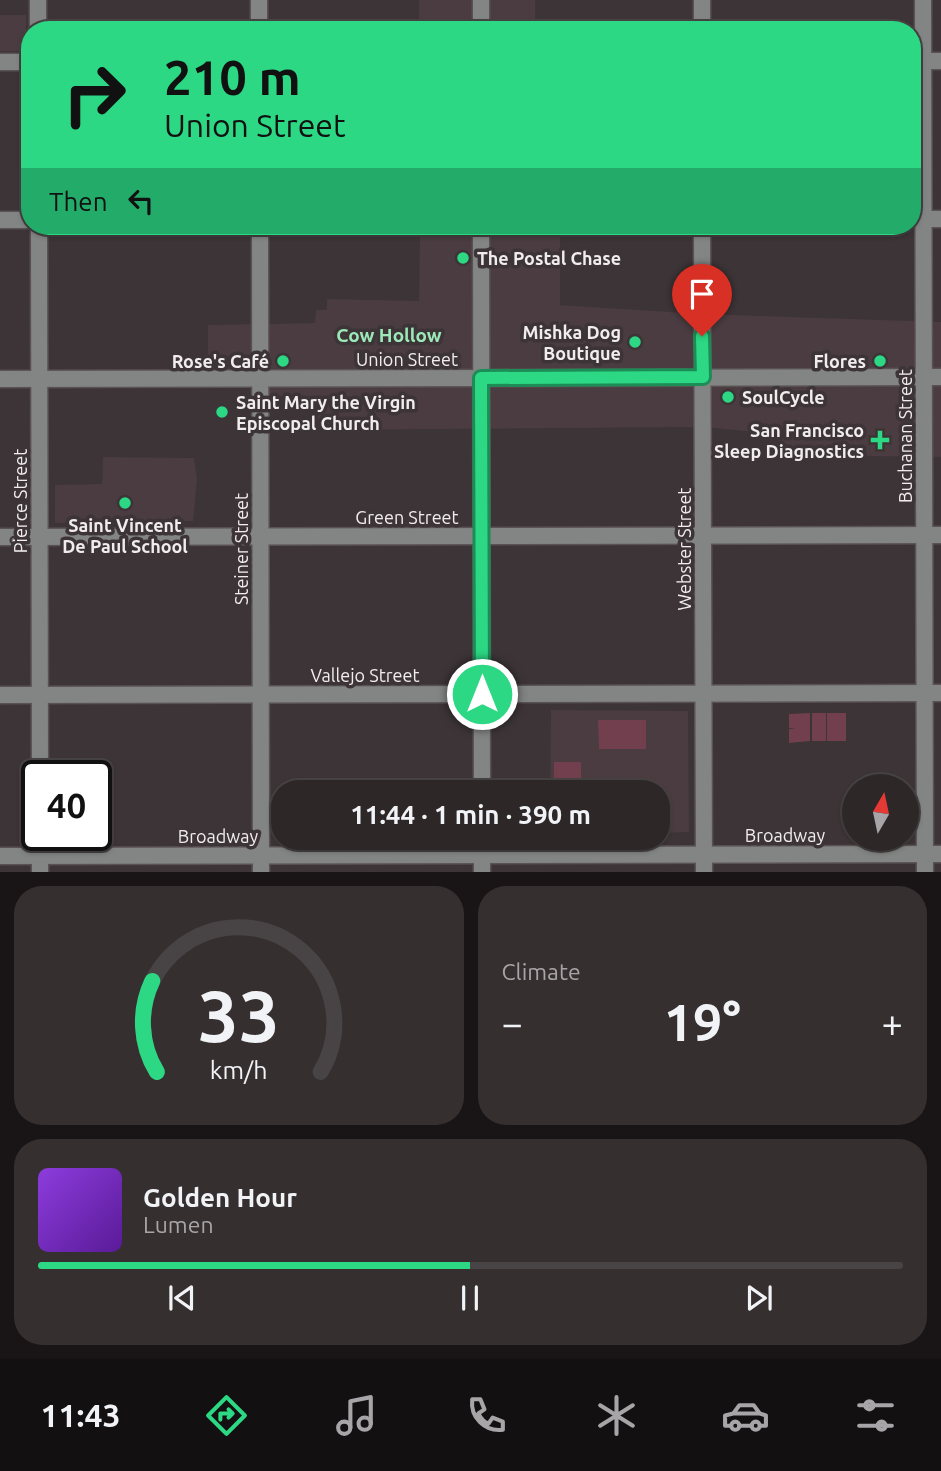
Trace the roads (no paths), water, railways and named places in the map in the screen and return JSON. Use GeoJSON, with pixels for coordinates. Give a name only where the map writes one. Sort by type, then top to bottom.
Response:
{"type":"FeatureCollection","features":[{"type":"Feature","properties":{"kind":"street"},"geometry":{"type":"LineString","coordinates":[[38,0],[38,21]]}},
{"type":"Feature","properties":{"kind":"street"},"geometry":{"type":"LineString","coordinates":[[259,0],[259,21]]}},
{"type":"Feature","properties":{"kind":"street"},"geometry":{"type":"LineString","coordinates":[[481,0],[481,21]]}},
{"type":"Feature","properties":{"kind":"street"},"geometry":{"type":"LineString","coordinates":[[702,0],[702,21]]}},
{"type":"Feature","properties":{"kind":"street","name":"Buchanan Street"},"geometry":{"type":"LineString","coordinates":[[921,24],[923,0]]}},
{"type":"Feature","properties":{"kind":"street"},"geometry":{"type":"LineString","coordinates":[[921,61],[941,61]]}},
{"type":"Feature","properties":{"kind":"street"},"geometry":{"type":"LineString","coordinates":[[0,62],[21,62]]}},
{"type":"Feature","properties":{"kind":"street"},"geometry":{"type":"LineString","coordinates":[[921,219],[941,219]]}},
{"type":"Feature","properties":{"kind":"street"},"geometry":{"type":"LineString","coordinates":[[0,220],[21,220]]}},
{"type":"Feature","properties":{"kind":"street","name":"Pierce Street"},"geometry":{"type":"LineString","coordinates":[[39,235],[40,760]]}},
{"type":"Feature","properties":{"kind":"street","name":"Steiner Street"},"geometry":{"type":"LineString","coordinates":[[260,235],[261,872]]}},
{"type":"Feature","properties":{"kind":"street"},"geometry":{"type":"LineString","coordinates":[[481,235],[482,780]]}},
{"type":"Feature","properties":{"kind":"street","name":"Webster Street"},"geometry":{"type":"LineString","coordinates":[[702,235],[704,872]]}},
{"type":"Feature","properties":{"kind":"street","name":"Buchanan Street"},"geometry":{"type":"LineString","coordinates":[[919,235],[933,535],[933,854],[925,872]]}},
{"type":"Feature","properties":{"kind":"street","name":"Union Street"},"geometry":{"type":"LineString","coordinates":[[0,379],[941,377]]}},
{"type":"Feature","properties":{"kind":"street","name":"Green Street"},"geometry":{"type":"LineString","coordinates":[[0,537],[933,535]]}},
{"type":"Feature","properties":{"kind":"street","name":"Vallejo Street"},"geometry":{"type":"LineString","coordinates":[[0,695],[933,693]]}},
{"type":"Feature","properties":{"kind":"street"},"geometry":{"type":"LineString","coordinates":[[482,850],[482,872]]}},
{"type":"Feature","properties":{"kind":"street","name":"Broadway"},"geometry":{"type":"LineString","coordinates":[[0,856],[40,864],[261,856],[933,854]]}},
{"type":"Feature","properties":{"kind":"place","name":"The Postal Chase"},"geometry":{"type":"Point","coordinates":[463,258]}},
{"type":"Feature","properties":{"kind":"place","name":"Mishka Dog Boutique"},"geometry":{"type":"Point","coordinates":[635,342]}},
{"type":"Feature","properties":{"kind":"place","name":"Rose's Café"},"geometry":{"type":"Point","coordinates":[283,361]}},
{"type":"Feature","properties":{"kind":"place","name":"Flores"},"geometry":{"type":"Point","coordinates":[880,361]}},
{"type":"Feature","properties":{"kind":"place","name":"SoulCycle"},"geometry":{"type":"Point","coordinates":[728,397]}},
{"type":"Feature","properties":{"kind":"place","name":"Saint Mary the Virgin Episcopal Church"},"geometry":{"type":"Point","coordinates":[222,412]}},
{"type":"Feature","properties":{"kind":"place","name":"San Francisco Sleep Diagnostics"},"geometry":{"type":"Point","coordinates":[880,440]}},
{"type":"Feature","properties":{"kind":"place","name":"Saint Vincent De Paul School"},"geometry":{"type":"Point","coordinates":[125,503]}},
{"type":"Feature","properties":{"kind":"district","name":"Cow Hollow"},"geometry":{"type":"Point","coordinates":[389,335]}}]}
